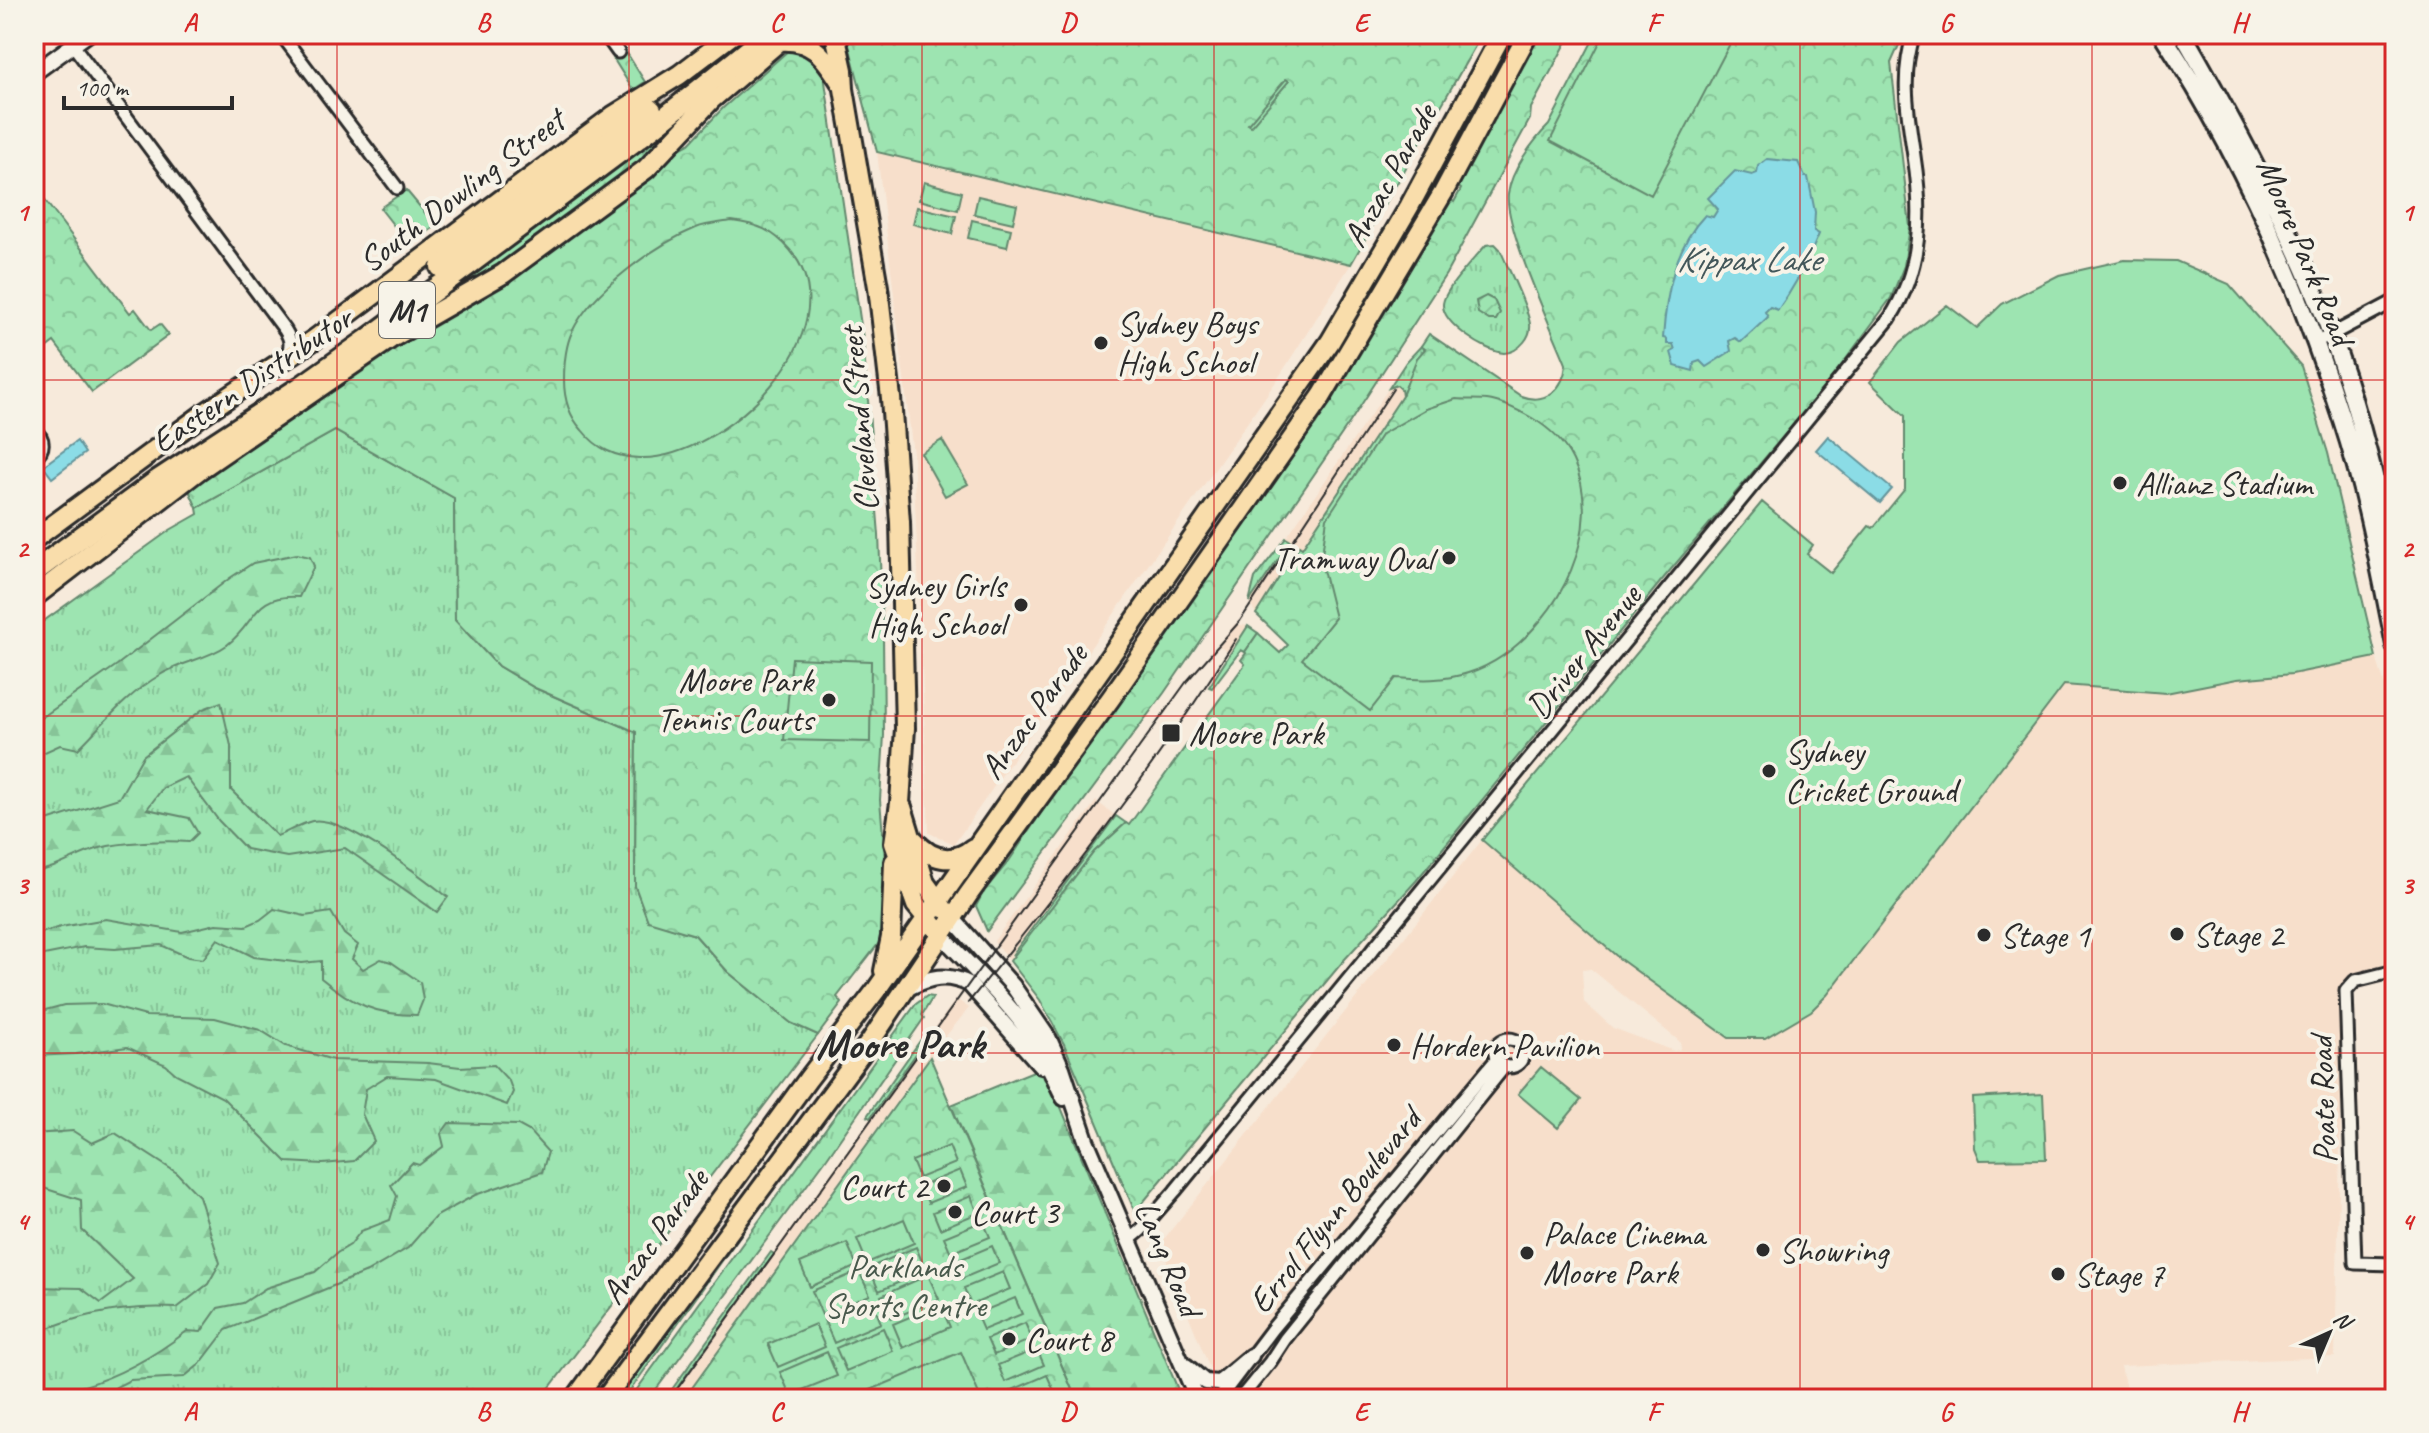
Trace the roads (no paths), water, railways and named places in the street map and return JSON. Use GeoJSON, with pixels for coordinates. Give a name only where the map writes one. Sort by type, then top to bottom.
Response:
{"type":"FeatureCollection","features":[{"type":"Feature","properties":{"kind":"highway","name":"Eastern Distributor"},"geometry":{"type":"LineString","coordinates":[[34,572],[157,481],[366,341],[779,36]]}},
{"type":"Feature","properties":{"kind":"highway","name":"Eastern Distributor"},"geometry":{"type":"LineString","coordinates":[[34,557],[146,472],[302,371],[651,110]]}},
{"type":"Feature","properties":{"kind":"highway"},"geometry":{"type":"LineString","coordinates":[[34,584],[157,481]]}},
{"type":"Feature","properties":{"kind":"main road","name":"South Dowling Street"},"geometry":{"type":"LineString","coordinates":[[34,539],[202,415],[315,339],[613,116],[679,75],[733,34]]}},
{"type":"Feature","properties":{"kind":"main road","name":"Cleveland Street"},"geometry":{"type":"LineString","coordinates":[[835,34],[878,287],[895,449],[903,571],[906,693],[900,803],[894,843],[910,892],[926,919],[942,936]]}},
{"type":"Feature","properties":{"kind":"main road","name":"Anzac Parade"},"geometry":{"type":"LineString","coordinates":[[575,1399],[877,989],[1330,342],[1409,207],[1502,34]]}},
{"type":"Feature","properties":{"kind":"main road","name":"Anzac Parade"},"geometry":{"type":"LineString","coordinates":[[605,1399],[908,988],[953,919],[1322,396],[1443,193],[1528,34]]}},
{"type":"Feature","properties":{"kind":"main road","name":"Moore Park Road"},"geometry":{"type":"LineString","coordinates":[[2162,34],[2214,105],[2299,256],[2332,335],[2373,470],[2395,567]]}},
{"type":"Feature","properties":{"kind":"main road","name":"Moore Park Road"},"geometry":{"type":"LineString","coordinates":[[2183,34],[2315,341],[2358,475],[2395,645]]}},
{"type":"Feature","properties":{"kind":"main road"},"geometry":{"type":"LineString","coordinates":[[34,597],[199,470],[390,339],[503,274],[646,169],[711,100],[779,36],[818,51],[830,64],[844,89]]}},
{"type":"Feature","properties":{"kind":"main road","name":"Cleveland Street"},"geometry":{"type":"LineString","coordinates":[[900,803],[925,883],[953,919]]}},
{"type":"Feature","properties":{"kind":"main road"},"geometry":{"type":"LineString","coordinates":[[914,840],[926,852],[942,859],[957,857],[978,843]]}},
{"type":"Feature","properties":{"kind":"main road"},"geometry":{"type":"LineString","coordinates":[[877,989],[890,952],[894,843]]}},
{"type":"Feature","properties":{"kind":"street"},"geometry":{"type":"LineString","coordinates":[[34,73],[88,34]]}},
{"type":"Feature","properties":{"kind":"street"},"geometry":{"type":"LineString","coordinates":[[281,34],[397,188]]}},
{"type":"Feature","properties":{"kind":"street"},"geometry":{"type":"LineString","coordinates":[[605,34],[618,52]]}},
{"type":"Feature","properties":{"kind":"street","name":"Driver Avenue"},"geometry":{"type":"LineString","coordinates":[[1129,1240],[1169,1199],[1890,318],[1910,278],[1920,227],[1915,160],[1905,94],[1905,70],[1914,34]]}},
{"type":"Feature","properties":{"kind":"street"},"geometry":{"type":"LineString","coordinates":[[73,45],[285,330],[291,348],[286,359]]}},
{"type":"Feature","properties":{"kind":"street"},"geometry":{"type":"LineString","coordinates":[[2315,341],[2395,301]]}},
{"type":"Feature","properties":{"kind":"street"},"geometry":{"type":"LineString","coordinates":[[285,330],[315,339]]}},
{"type":"Feature","properties":{"kind":"street"},"geometry":{"type":"LineString","coordinates":[[34,431],[43,443],[34,457]]}},
{"type":"Feature","properties":{"kind":"street","name":"Lang Road"},"geometry":{"type":"LineString","coordinates":[[953,919],[1013,986],[1037,1020],[1062,1068],[1086,1140]]}},
{"type":"Feature","properties":{"kind":"street","name":"Lang Road"},"geometry":{"type":"LineString","coordinates":[[942,936],[993,989],[1040,1049],[1086,1140],[1197,1399]]}},
{"type":"Feature","properties":{"kind":"street","name":"Poate Road"},"geometry":{"type":"LineString","coordinates":[[2395,971],[2355,981],[2346,991],[2355,1263],[2395,1264]]}},
{"type":"Feature","properties":{"kind":"street"},"geometry":{"type":"LineString","coordinates":[[908,988],[942,976],[969,984],[1026,1046],[1059,1088]]}},
{"type":"Feature","properties":{"kind":"street","name":"Errol Flynn Boulevard"},"geometry":{"type":"LineString","coordinates":[[1219,1399],[1251,1356],[1500,1063],[1240,1399]]}},
{"type":"Feature","properties":{"kind":"street"},"geometry":{"type":"LineString","coordinates":[[1181,1360],[1200,1380],[1210,1383],[1222,1381],[1251,1356]]}},
{"type":"Feature","properties":{"kind":"water","name":"Kippax Lake"},"geometry":{"type":"Polygon","coordinates":[[[1767,159],[1798,162],[1805,177],[1808,177],[1815,212],[1814,231],[1819,234],[1815,244],[1796,283],[1778,310],[1770,307],[1765,312],[1768,317],[1741,342],[1735,338],[1729,341],[1731,351],[1706,367],[1700,361],[1694,363],[1693,371],[1675,366],[1671,352],[1675,350],[1673,344],[1667,344],[1667,339],[1663,338],[1669,289],[1679,257],[1694,228],[1705,215],[1713,217],[1718,209],[1708,198],[1735,171],[1752,175],[1767,159]]]}},
{"type":"Feature","properties":{"kind":"water"},"geometry":{"type":"Polygon","coordinates":[[[1828,436],[1892,489],[1880,503],[1816,450],[1828,436]]]}},
{"type":"Feature","properties":{"kind":"water"},"geometry":{"type":"Polygon","coordinates":[[[77,441],[85,453],[52,478],[43,466],[77,441]]]}},
{"type":"Feature","properties":{"kind":"tunnel"},"geometry":{"type":"LineString","coordinates":[[651,110],[748,34]]}},
{"type":"Feature","properties":{"kind":"tram line"},"geometry":{"type":"LineString","coordinates":[[670,1399],[1187,681],[1240,621],[1393,389]]}},
{"type":"Feature","properties":{"kind":"tram line"},"geometry":{"type":"LineString","coordinates":[[968,1003],[1108,825],[1236,639]]}},
{"type":"Feature","properties":{"kind":"place","name":"Sydney Boys High School"},"geometry":{"type":"Point","coordinates":[1101,343]}},
{"type":"Feature","properties":{"kind":"place","name":"Allianz Stadium"},"geometry":{"type":"Point","coordinates":[2120,483]}},
{"type":"Feature","properties":{"kind":"place","name":"Tramway Oval"},"geometry":{"type":"Point","coordinates":[1449,558]}},
{"type":"Feature","properties":{"kind":"place","name":"Sydney Girls High School"},"geometry":{"type":"Point","coordinates":[1021,605]}},
{"type":"Feature","properties":{"kind":"place","name":"Moore Park Tennis Courts"},"geometry":{"type":"Point","coordinates":[829,700]}},
{"type":"Feature","properties":{"kind":"place","name":"Moore Park"},"geometry":{"type":"Point","coordinates":[1171,733]}},
{"type":"Feature","properties":{"kind":"place","name":"Sydney Cricket Ground"},"geometry":{"type":"Point","coordinates":[1769,771]}},
{"type":"Feature","properties":{"kind":"place","name":"Stage 2"},"geometry":{"type":"Point","coordinates":[2177,934]}},
{"type":"Feature","properties":{"kind":"place","name":"Stage 1"},"geometry":{"type":"Point","coordinates":[1984,935]}},
{"type":"Feature","properties":{"kind":"place","name":"Hordern Pavilion"},"geometry":{"type":"Point","coordinates":[1394,1045]}},
{"type":"Feature","properties":{"kind":"place","name":"Court 2"},"geometry":{"type":"Point","coordinates":[944,1186]}},
{"type":"Feature","properties":{"kind":"place","name":"Court 3"},"geometry":{"type":"Point","coordinates":[955,1212]}},
{"type":"Feature","properties":{"kind":"place","name":"Showring"},"geometry":{"type":"Point","coordinates":[1763,1250]}},
{"type":"Feature","properties":{"kind":"place","name":"Palace Cinema Moore Park"},"geometry":{"type":"Point","coordinates":[1527,1253]}},
{"type":"Feature","properties":{"kind":"place","name":"Stage 7"},"geometry":{"type":"Point","coordinates":[2058,1274]}},
{"type":"Feature","properties":{"kind":"place","name":"Court 8"},"geometry":{"type":"Point","coordinates":[1009,1339]}},
{"type":"Feature","properties":{"kind":"district","name":"Moore Park"},"geometry":{"type":"Point","coordinates":[900,1043]}},
{"type":"Feature","properties":{"kind":"park label","name":"Parklands Sports Centre"},"geometry":{"type":"Point","coordinates":[905,1286]}}]}
